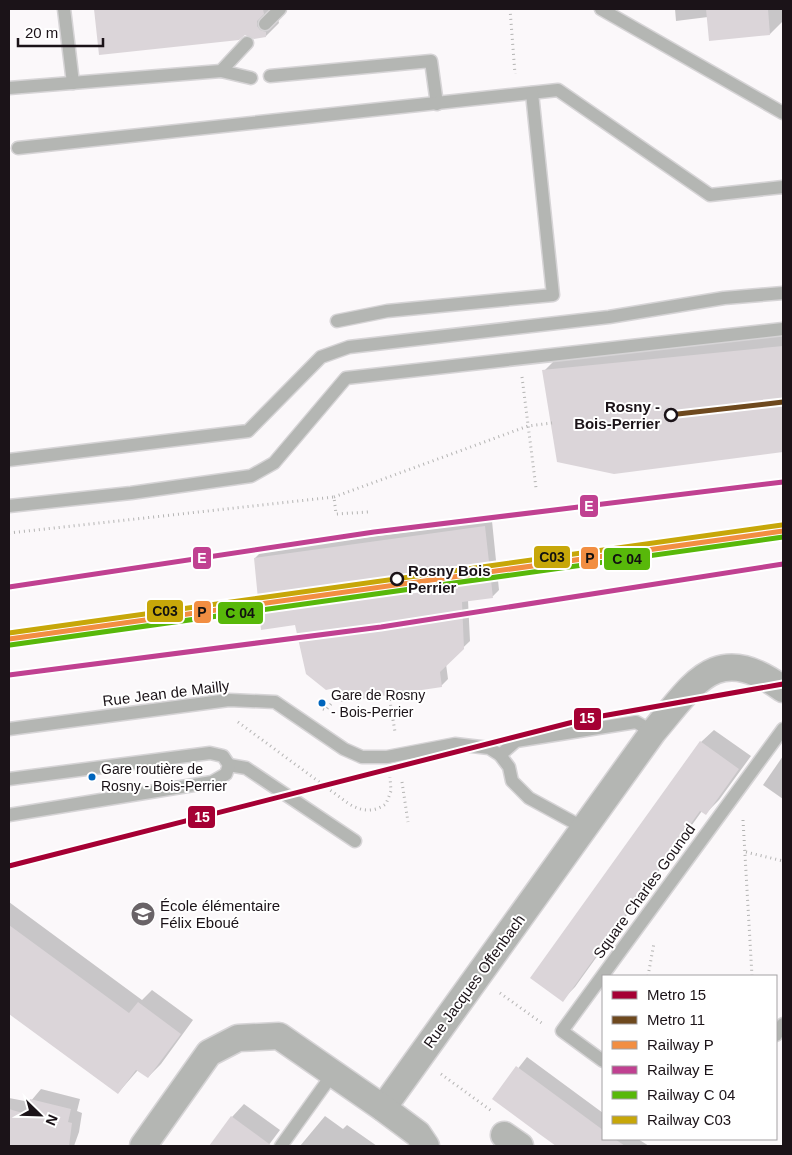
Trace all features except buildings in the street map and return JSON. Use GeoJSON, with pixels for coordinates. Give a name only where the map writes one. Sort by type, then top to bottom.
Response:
{"type":"FeatureCollection","features":[{"type":"Feature","properties":{"kind":"street","name":"Rue Jacques Offenbach"},"geometry":{"type":"LineString","coordinates":[[384,1108],[653,732],[698,679],[724,666],[756,672],[781,682]]}},
{"type":"Feature","properties":{"kind":"street"},"geometry":{"type":"LineString","coordinates":[[143,1146],[209,1053],[238,1038],[279,1036],[384,1108],[418,1134],[426,1146]]}},
{"type":"Feature","properties":{"kind":"lane"},"geometry":{"type":"LineString","coordinates":[[64,9],[73,83]]}},
{"type":"Feature","properties":{"kind":"lane"},"geometry":{"type":"LineString","coordinates":[[265,24],[280,9]]}},
{"type":"Feature","properties":{"kind":"lane"},"geometry":{"type":"LineString","coordinates":[[601,9],[783,114]]}},
{"type":"Feature","properties":{"kind":"lane"},"geometry":{"type":"LineString","coordinates":[[220,71],[247,43]]}},
{"type":"Feature","properties":{"kind":"lane"},"geometry":{"type":"LineString","coordinates":[[270,76],[431,61],[437,104]]}},
{"type":"Feature","properties":{"kind":"lane"},"geometry":{"type":"LineString","coordinates":[[9,88],[220,71],[251,78]]}},
{"type":"Feature","properties":{"kind":"lane"},"geometry":{"type":"LineString","coordinates":[[18,148],[558,90],[710,195],[783,187]]}},
{"type":"Feature","properties":{"kind":"lane"},"geometry":{"type":"LineString","coordinates":[[337,321],[387,311],[553,295],[532,93]]}},
{"type":"Feature","properties":{"kind":"lane"},"geometry":{"type":"LineString","coordinates":[[9,460],[248,431],[320,357],[349,348],[608,317],[724,298],[783,293]]}},
{"type":"Feature","properties":{"kind":"lane"},"geometry":{"type":"LineString","coordinates":[[9,506],[131,493],[251,476],[274,464],[346,378],[783,329]]}},
{"type":"Feature","properties":{"kind":"lane","name":"Rue Jean de Mailly"},"geometry":{"type":"LineString","coordinates":[[9,729],[229,700],[275,702],[344,749],[362,757],[387,756],[455,744],[489,748],[500,755]]}},
{"type":"Feature","properties":{"kind":"lane"},"geometry":{"type":"LineString","coordinates":[[584,828],[529,798],[512,781],[509,767],[500,755],[516,741],[636,722],[653,732]]}},
{"type":"Feature","properties":{"kind":"lane","name":"Square Charles Gounod"},"geometry":{"type":"LineString","coordinates":[[603,975],[783,729]]}},
{"type":"Feature","properties":{"kind":"lane"},"geometry":{"type":"LineString","coordinates":[[9,779],[210,753],[224,756],[229,765],[226,774],[212,782],[9,815]]}},
{"type":"Feature","properties":{"kind":"lane"},"geometry":{"type":"LineString","coordinates":[[229,765],[246,768],[355,841]]}},
{"type":"Feature","properties":{"kind":"lane","name":"Square Charles Gounod"},"geometry":{"type":"LineString","coordinates":[[562,1031],[602,976]]}},
{"type":"Feature","properties":{"kind":"lane"},"geometry":{"type":"LineString","coordinates":[[562,1031],[602,1060]]}},
{"type":"Feature","properties":{"kind":"lane"},"geometry":{"type":"LineString","coordinates":[[281,1146],[334,1072]]}},
{"type":"Feature","properties":{"kind":"path"},"geometry":{"type":"LineString","coordinates":[[510,9],[515,62]]}},
{"type":"Feature","properties":{"kind":"path"},"geometry":{"type":"LineString","coordinates":[[522,374],[536,488]]}},
{"type":"Feature","properties":{"kind":"path"},"geometry":{"type":"LineString","coordinates":[[9,533],[334,497],[528,426],[552,423]]}},
{"type":"Feature","properties":{"kind":"path"},"geometry":{"type":"LineString","coordinates":[[334,497],[336,514],[368,512]]}},
{"type":"Feature","properties":{"kind":"path"},"geometry":{"type":"LineString","coordinates":[[389,695],[394,732]]}},
{"type":"Feature","properties":{"kind":"path"},"geometry":{"type":"LineString","coordinates":[[229,700],[231,717],[356,808],[372,810],[382,807],[389,800],[391,791],[387,756]]}},
{"type":"Feature","properties":{"kind":"path"},"geometry":{"type":"LineString","coordinates":[[402,782],[408,822]]}},
{"type":"Feature","properties":{"kind":"path"},"geometry":{"type":"LineString","coordinates":[[738,790],[746,852],[752,975]]}},
{"type":"Feature","properties":{"kind":"path"},"geometry":{"type":"LineString","coordinates":[[746,852],[783,861]]}},
{"type":"Feature","properties":{"kind":"path"},"geometry":{"type":"LineString","coordinates":[[496,990],[548,1027],[562,1031]]}},
{"type":"Feature","properties":{"kind":"path"},"geometry":{"type":"LineString","coordinates":[[418,1058],[504,1120],[512,1140]]}},
{"type":"Feature","properties":{"kind":"metro line","name":"11"},"geometry":{"type":"LineString","coordinates":[[669,415],[783,402]]}},
{"type":"Feature","properties":{"kind":"metro line","name":"15"},"geometry":{"type":"LineString","coordinates":[[9,866],[585,719],[783,684]]}},
{"type":"Feature","properties":{"kind":"rail line","name":"E"},"geometry":{"type":"LineString","coordinates":[[9,587],[374,532],[783,482]]}},
{"type":"Feature","properties":{"kind":"rail line","name":"C03"},"geometry":{"type":"LineString","coordinates":[[9,633],[782,525]]}},
{"type":"Feature","properties":{"kind":"rail line","name":"P"},"geometry":{"type":"LineString","coordinates":[[9,639],[783,531]]}},
{"type":"Feature","properties":{"kind":"rail line","name":"E"},"geometry":{"type":"LineString","coordinates":[[9,675],[381,627],[783,564]]}},
{"type":"Feature","properties":{"kind":"transit line"},"geometry":{"type":"LineString","coordinates":[[10,645],[783,537]]}},
{"type":"Feature","properties":{"kind":"place","name":"Rosny - Bois-Perrier"},"geometry":{"type":"Point","coordinates":[671,415]}},
{"type":"Feature","properties":{"kind":"place","name":"Rosny Bois Perrier"},"geometry":{"type":"Point","coordinates":[397,579]}},
{"type":"Feature","properties":{"kind":"place","name":"Gare de Rosny - Bois-Perrier"},"geometry":{"type":"Point","coordinates":[322,703]}},
{"type":"Feature","properties":{"kind":"place","name":"Gare routière de Rosny - Bois-Perrier"},"geometry":{"type":"Point","coordinates":[92,777]}},
{"type":"Feature","properties":{"kind":"place","name":"École élémentaire Félix Eboué"},"geometry":{"type":"Point","coordinates":[143,914]}}]}
